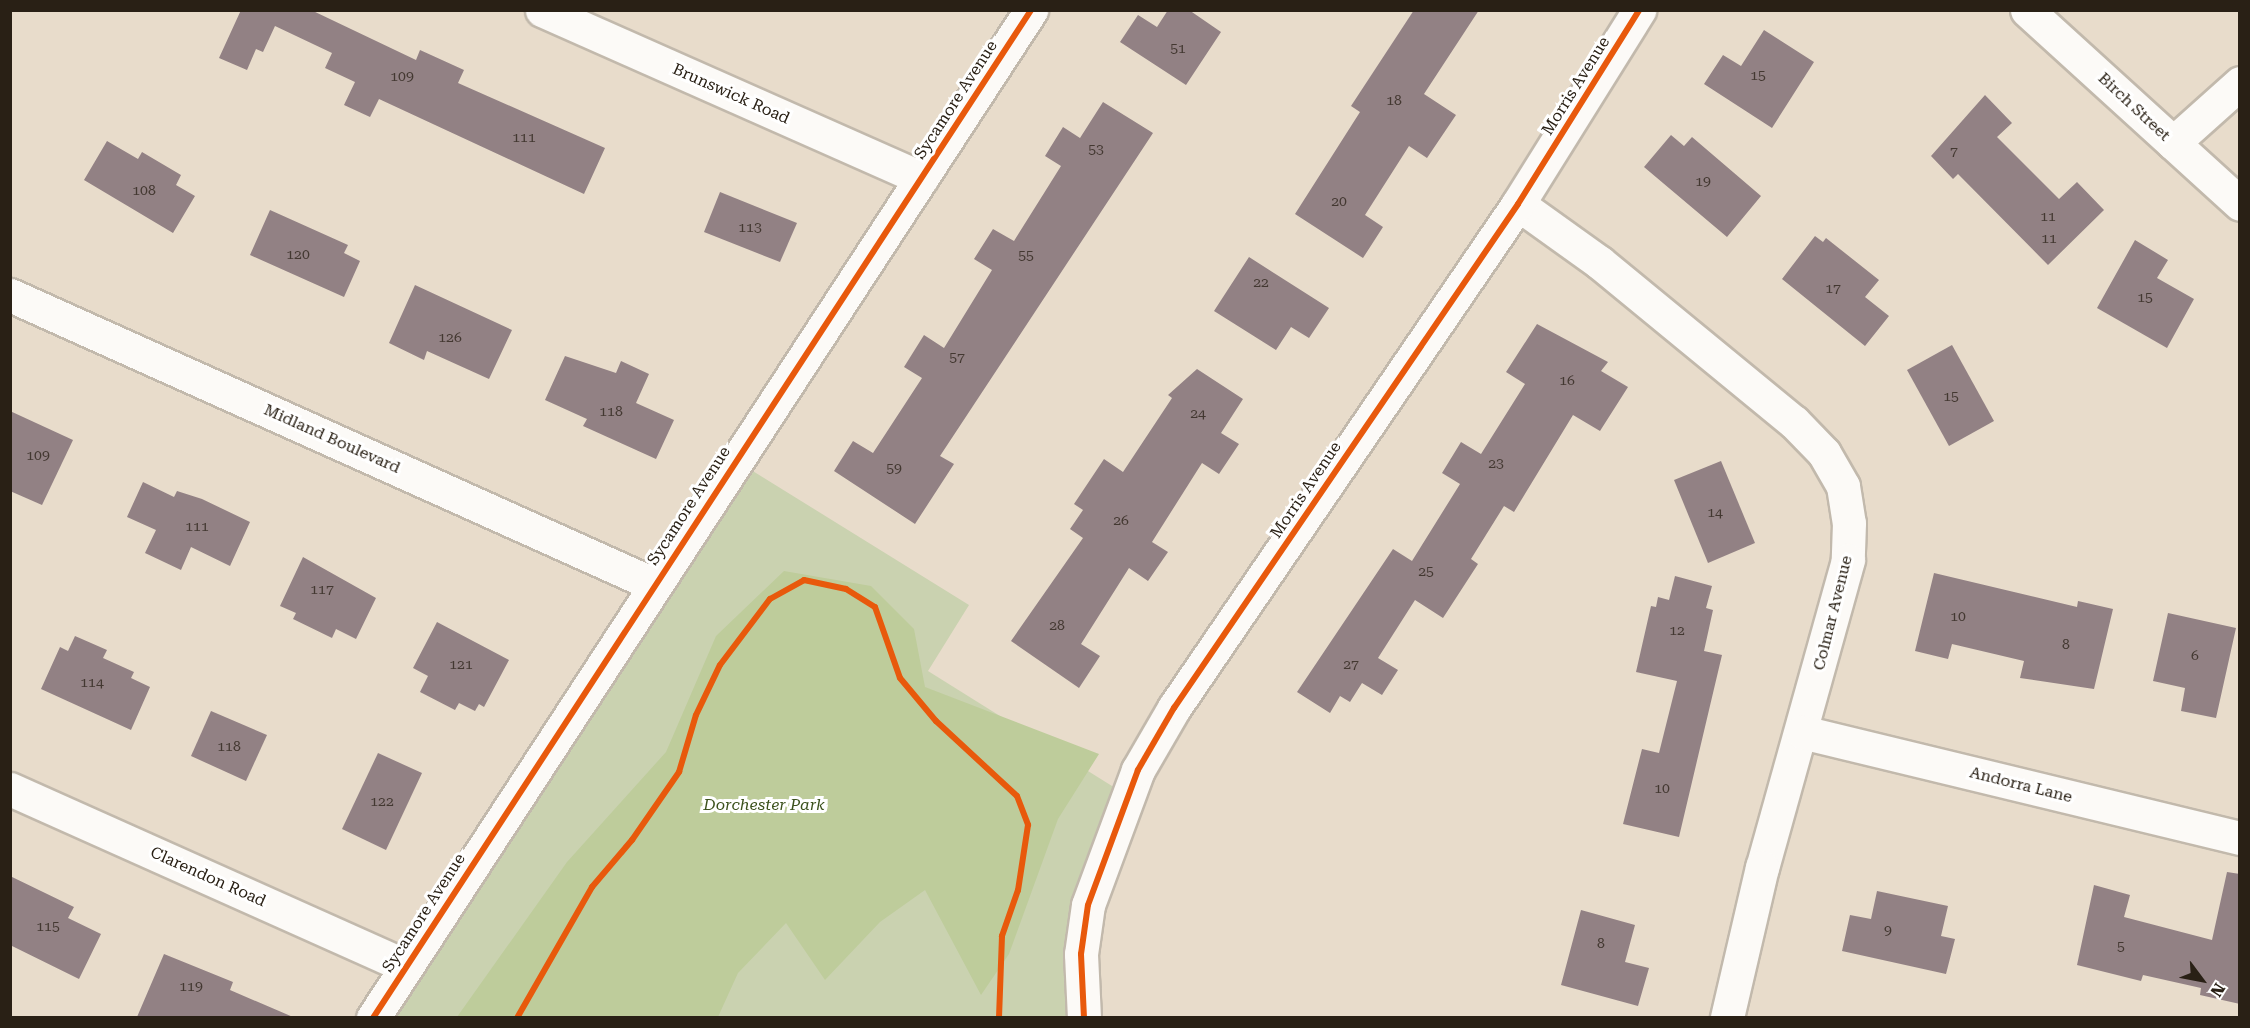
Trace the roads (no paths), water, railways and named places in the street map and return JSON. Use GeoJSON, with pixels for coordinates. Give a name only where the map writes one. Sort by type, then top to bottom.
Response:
{"type":"FeatureCollection","features":[{"type":"Feature","properties":{"kind":"street","name":"Brunswick Road"},"geometry":{"type":"LineString","coordinates":[[542,10],[921,178]]}},
{"type":"Feature","properties":{"kind":"street","name":"Sycamore Avenue"},"geometry":{"type":"LineString","coordinates":[[373,1017],[653,584],[1031,10]]}},
{"type":"Feature","properties":{"kind":"street","name":"Morris Avenue"},"geometry":{"type":"LineString","coordinates":[[1084,1017],[1081,954],[1088,905],[1138,770],[1174,708],[1518,204],[1640,10]]}},
{"type":"Feature","properties":{"kind":"street","name":"Birch Street"},"geometry":{"type":"LineString","coordinates":[[2027,10],[2240,204]]}},
{"type":"Feature","properties":{"kind":"street"},"geometry":{"type":"LineString","coordinates":[[2173,143],[2240,83]]}},
{"type":"Feature","properties":{"kind":"street","name":"Colmar Avenue"},"geometry":{"type":"LineString","coordinates":[[1518,204],[1599,262],[1794,422],[1824,453],[1843,486],[1849,523],[1848,560],[1802,732],[1762,867],[1727,1017]]}},
{"type":"Feature","properties":{"kind":"street","name":"Midland Boulevard"},"geometry":{"type":"LineString","coordinates":[[10,295],[653,584]]}},
{"type":"Feature","properties":{"kind":"street","name":"Andorra Lane"},"geometry":{"type":"LineString","coordinates":[[1802,732],[2240,838]]}},
{"type":"Feature","properties":{"kind":"street","name":"Clarendon Road"},"geometry":{"type":"LineString","coordinates":[[10,789],[406,966]]}},
{"type":"Feature","properties":{"kind":"park label","name":"Dorchester Park"},"geometry":{"type":"Point","coordinates":[764,805]}}]}
